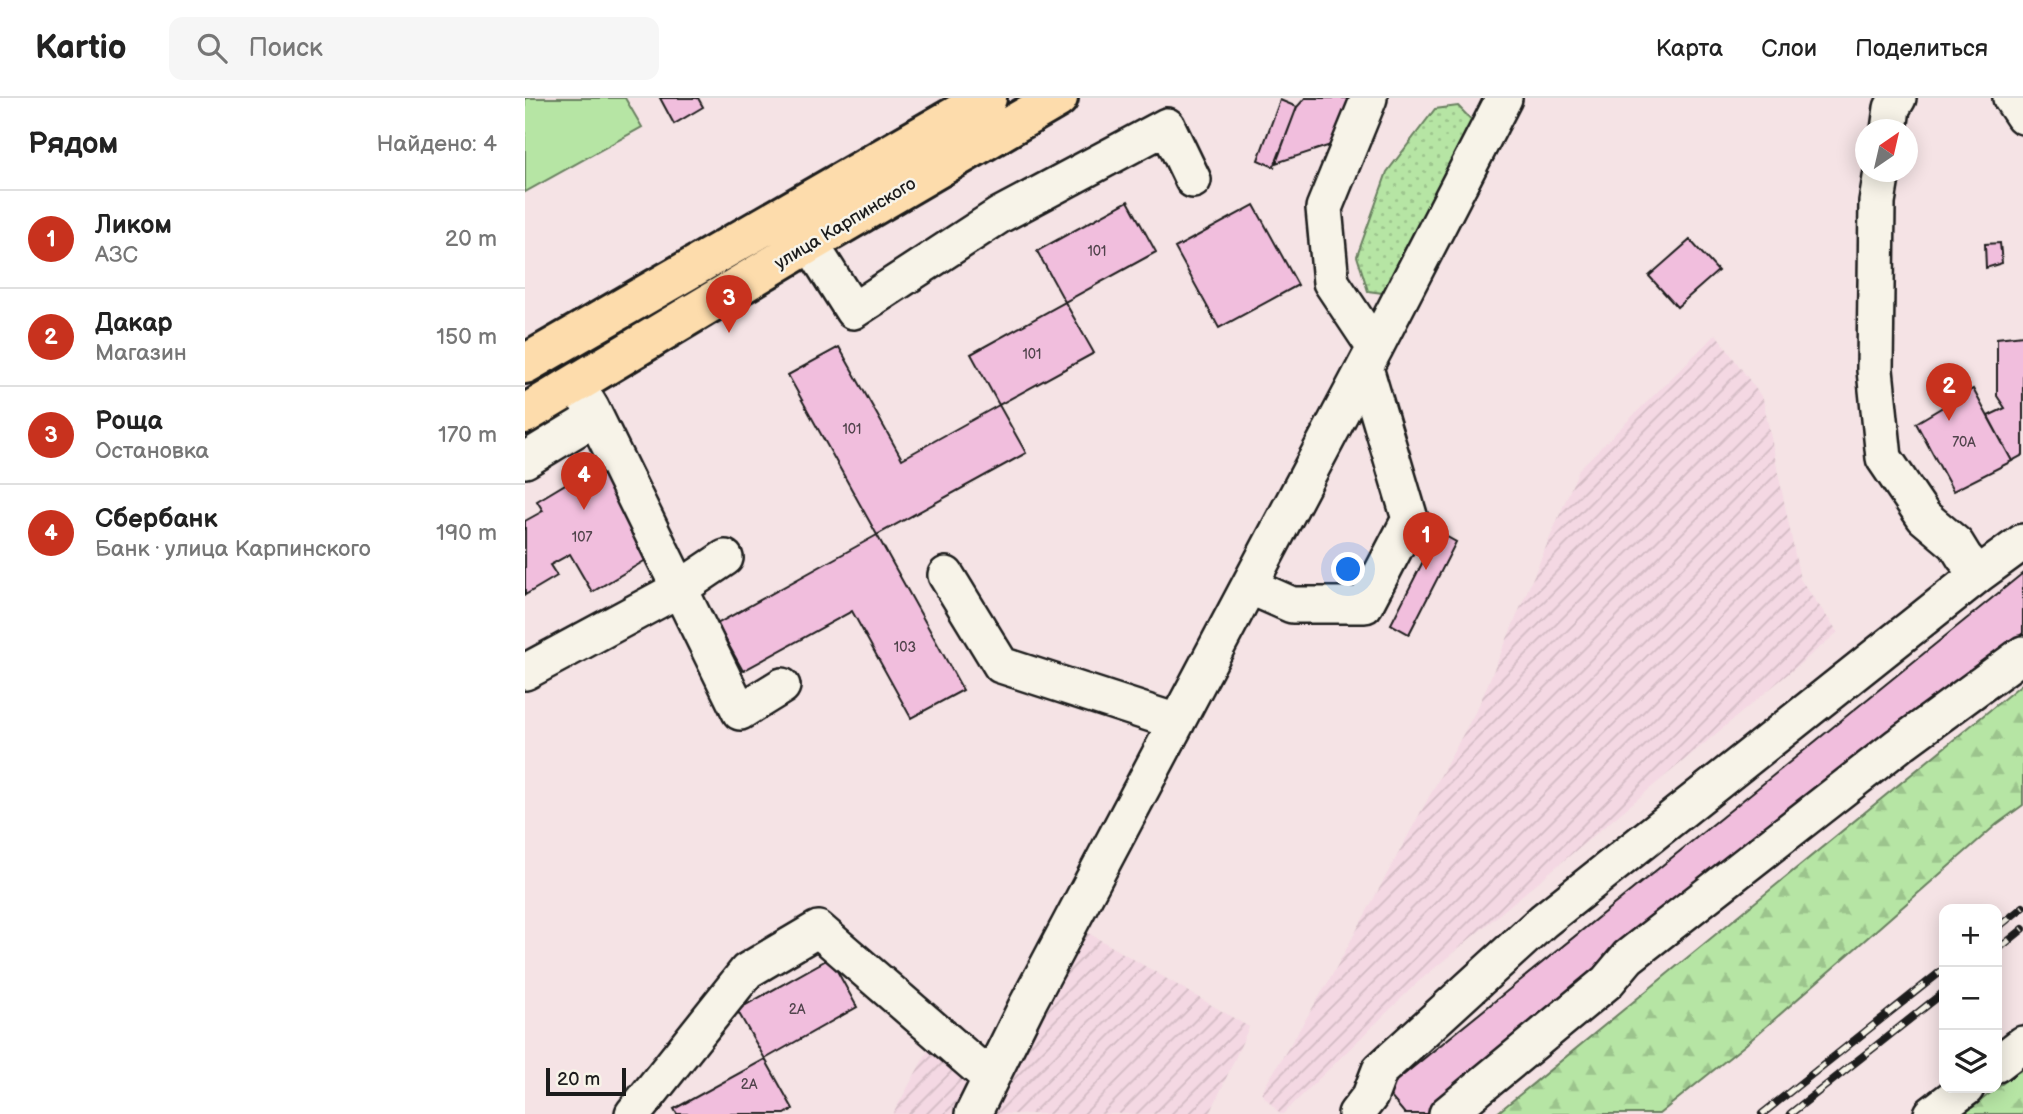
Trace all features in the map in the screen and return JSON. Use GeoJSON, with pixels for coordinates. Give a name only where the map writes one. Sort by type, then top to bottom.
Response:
{"type":"FeatureCollection","features":[{"type":"Feature","properties":{"kind":"main road","name":"улица Карпинского"},"geometry":{"type":"LineString","coordinates":[[525,414],[810,243],[1014,111],[1058,98]]}},
{"type":"Feature","properties":{"kind":"main road","name":"улица Карпинского"},"geometry":{"type":"LineString","coordinates":[[525,364],[978,100]]}},
{"type":"Feature","properties":{"kind":"street"},"geometry":{"type":"LineString","coordinates":[[1249,586],[1292,606],[1365,605],[1411,519],[1370,358],[1331,282],[1324,208],[1369,98]]}},
{"type":"Feature","properties":{"kind":"street"},"geometry":{"type":"LineString","coordinates":[[973,1114],[1504,98]]}},
{"type":"Feature","properties":{"kind":"street"},"geometry":{"type":"LineString","coordinates":[[1890,119],[1892,108],[1898,98]]}},
{"type":"Feature","properties":{"kind":"street"},"geometry":{"type":"LineString","coordinates":[[2011,98],[2023,116]]}},
{"type":"Feature","properties":{"kind":"street"},"geometry":{"type":"LineString","coordinates":[[810,243],[853,311],[1000,215],[1167,126],[1193,180]]}},
{"type":"Feature","properties":{"kind":"street"},"geometry":{"type":"LineString","coordinates":[[1880,182],[1877,202],[1875,370],[1884,458],[1923,517],[1956,544],[1979,574]]}},
{"type":"Feature","properties":{"kind":"street"},"geometry":{"type":"LineString","coordinates":[[577,385],[740,712],[782,685]]}},
{"type":"Feature","properties":{"kind":"street"},"geometry":{"type":"LineString","coordinates":[[525,460],[594,418]]}},
{"type":"Feature","properties":{"kind":"street"},"geometry":{"type":"LineString","coordinates":[[1356,1114],[1370,1096],[1380,1070],[1543,921],[1979,574],[2023,542]]}},
{"type":"Feature","properties":{"kind":"street"},"geometry":{"type":"LineString","coordinates":[[525,672],[680,589],[725,558]]}},
{"type":"Feature","properties":{"kind":"street"},"geometry":{"type":"LineString","coordinates":[[946,575],[1001,665],[1177,722]]}},
{"type":"Feature","properties":{"kind":"street"},"geometry":{"type":"LineString","coordinates":[[1447,1114],[1607,982],[1628,957],[1899,744],[2023,654]]}},
{"type":"Feature","properties":{"kind":"street"},"geometry":{"type":"LineString","coordinates":[[633,1114],[747,971],[818,929],[991,1078]]}},
{"type":"Feature","properties":{"kind":"street"},"geometry":{"type":"LineString","coordinates":[[2002,1060],[2023,1044]]}},
{"type":"Feature","properties":{"kind":"street"},"geometry":{"type":"LineString","coordinates":[[1932,1114],[1959,1093]]}},
{"type":"Feature","properties":{"kind":"shaded area"},"geometry":{"type":"Polygon","coordinates":[[[1716,334],[1763,399],[1800,579],[1838,632],[1418,982],[1280,1114],[1261,1093],[1330,979],[1479,705],[1579,469],[1716,334]]]}},
{"type":"Feature","properties":{"kind":"shaded area"},"geometry":{"type":"Polygon","coordinates":[[[1085,931],[1249,1027],[1210,1114],[893,1114],[941,1027],[1012,1064],[1085,931]]]}},
{"type":"Feature","properties":{"kind":"green space"},"geometry":{"type":"Polygon","coordinates":[[[525,98],[625,98],[642,127],[525,192],[525,98]]]}},
{"type":"Feature","properties":{"kind":"green space"},"geometry":{"type":"Polygon","coordinates":[[[1458,106],[1482,131],[1390,294],[1368,291],[1357,256],[1387,172],[1435,109],[1458,106]]]}},
{"type":"Feature","properties":{"kind":"green space"},"geometry":{"type":"Polygon","coordinates":[[[2023,683],[2023,805],[1997,824],[1745,1045],[1659,1114],[1496,1114],[2023,683]]]}},
{"type":"Feature","properties":{"kind":"green space"},"geometry":{"type":"Polygon","coordinates":[[[2023,1067],[2023,1114],[1964,1114],[1990,1093],[2002,1093],[2002,1084],[2023,1067]]]}},
{"type":"Feature","properties":{"kind":"building"},"geometry":{"type":"Polygon","coordinates":[[[660,98],[698,98],[703,107],[674,124],[660,98]]]}},
{"type":"Feature","properties":{"kind":"building"},"geometry":{"type":"Polygon","coordinates":[[[1305,98],[1363,98],[1343,141],[1276,163],[1297,107],[1305,98]]]}},
{"type":"Feature","properties":{"kind":"building"},"geometry":{"type":"Polygon","coordinates":[[[1280,100],[1297,107],[1274,167],[1258,160],[1280,100]]]}},
{"type":"Feature","properties":{"kind":"building"},"geometry":{"type":"Polygon","coordinates":[[[1128,201],[1156,252],[1065,302],[1037,251],[1128,201]]]}},
{"type":"Feature","properties":{"kind":"building"},"geometry":{"type":"Polygon","coordinates":[[[1254,205],[1298,285],[1219,328],[1175,248],[1254,205]]]}},
{"type":"Feature","properties":{"kind":"building"},"geometry":{"type":"Polygon","coordinates":[[[1690,240],[1718,271],[1677,307],[1649,276],[1690,240]]]}},
{"type":"Feature","properties":{"kind":"building"},"geometry":{"type":"Polygon","coordinates":[[[2000,243],[2002,263],[1986,268],[1985,244],[2000,243]]]}},
{"type":"Feature","properties":{"kind":"building"},"geometry":{"type":"Polygon","coordinates":[[[1065,302],[1094,353],[999,405],[971,354],[1065,302]]]}},
{"type":"Feature","properties":{"kind":"building"},"geometry":{"type":"Polygon","coordinates":[[[2023,335],[2023,455],[2012,461],[1988,416],[2005,408],[1997,396],[1997,338],[2023,335]]]}},
{"type":"Feature","properties":{"kind":"building"},"geometry":{"type":"Polygon","coordinates":[[[839,347],[902,459],[999,405],[1026,453],[877,535],[788,375],[839,347]]]}},
{"type":"Feature","properties":{"kind":"building"},"geometry":{"type":"Polygon","coordinates":[[[1973,389],[2012,461],[1953,491],[1916,423],[1973,389]]]}},
{"type":"Feature","properties":{"kind":"building"},"geometry":{"type":"Polygon","coordinates":[[[597,465],[651,557],[592,592],[570,554],[550,565],[557,576],[525,595],[525,521],[543,511],[537,501],[597,465]]]}},
{"type":"Feature","properties":{"kind":"building"},"geometry":{"type":"Polygon","coordinates":[[[1438,532],[1456,542],[1409,634],[1391,624],[1438,532]]]}},
{"type":"Feature","properties":{"kind":"building"},"geometry":{"type":"Polygon","coordinates":[[[877,535],[963,690],[911,718],[852,611],[743,671],[717,624],[877,535]]]}},
{"type":"Feature","properties":{"kind":"building"},"geometry":{"type":"Polygon","coordinates":[[[2023,573],[2023,633],[1431,1114],[1405,1114],[1385,1090],[2023,573]]]}},
{"type":"Feature","properties":{"kind":"building"},"geometry":{"type":"Polygon","coordinates":[[[830,958],[857,1007],[765,1059],[737,1010],[830,958]]]}},
{"type":"Feature","properties":{"kind":"building"},"geometry":{"type":"Polygon","coordinates":[[[765,1059],[793,1109],[785,1114],[677,1114],[674,1109],[765,1059]]]}},
{"type":"Feature","properties":{"kind":"railway"},"geometry":{"type":"LineString","coordinates":[[2002,924],[2023,907]]}},
{"type":"Feature","properties":{"kind":"railway"},"geometry":{"type":"LineString","coordinates":[[2002,946],[2023,929]]}},
{"type":"Feature","properties":{"kind":"railway"},"geometry":{"type":"LineString","coordinates":[[1762,1114],[1939,973]]}},
{"type":"Feature","properties":{"kind":"railway"},"geometry":{"type":"LineString","coordinates":[[1790,1114],[1939,996]]}},
{"type":"Feature","properties":{"kind":"place","name":"Роща"},"geometry":{"type":"Point","coordinates":[729,333]}},
{"type":"Feature","properties":{"kind":"place","name":"Дакар"},"geometry":{"type":"Point","coordinates":[1949,421]}},
{"type":"Feature","properties":{"kind":"place","name":"Сбербанк"},"geometry":{"type":"Point","coordinates":[584,510]}},
{"type":"Feature","properties":{"kind":"place","name":"Ликом"},"geometry":{"type":"Point","coordinates":[1426,570]}}]}
